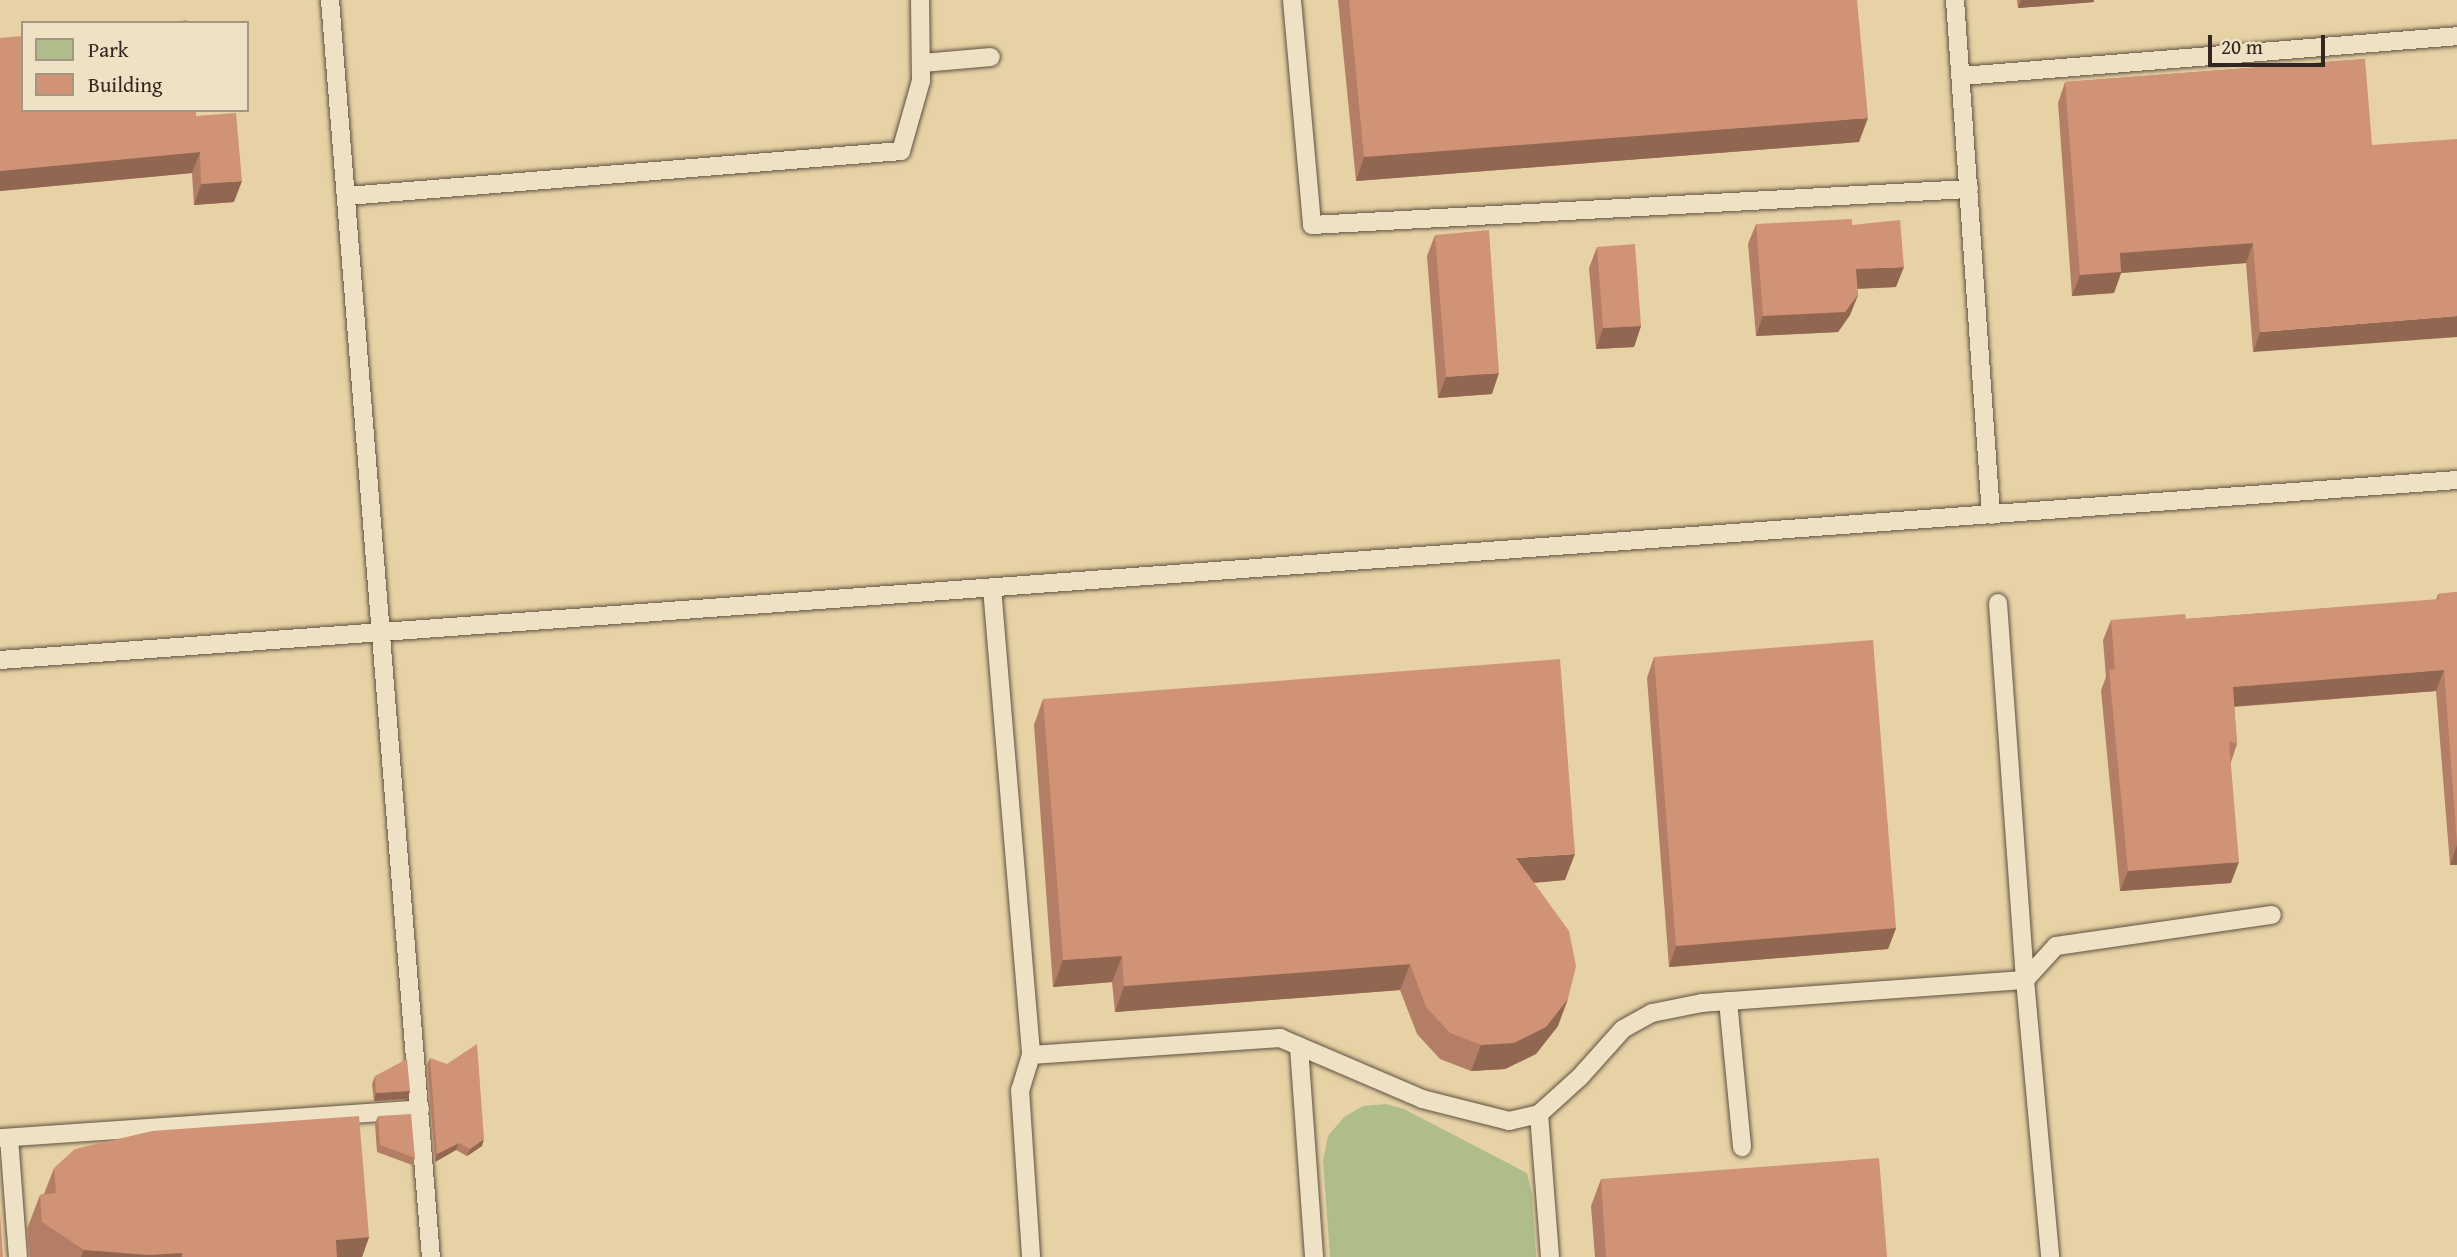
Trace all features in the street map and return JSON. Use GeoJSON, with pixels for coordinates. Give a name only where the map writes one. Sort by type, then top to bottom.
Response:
{"type":"FeatureCollection","features":[{"type":"Feature","properties":{"kind":"lane"},"geometry":{"type":"LineString","coordinates":[[330,0],[383,632],[431,1257]]}},
{"type":"Feature","properties":{"kind":"lane"},"geometry":{"type":"LineString","coordinates":[[347,196],[901,152],[923,63],[920,0]]}},
{"type":"Feature","properties":{"kind":"lane"},"geometry":{"type":"LineString","coordinates":[[1292,0],[1312,225],[1969,189]]}},
{"type":"Feature","properties":{"kind":"lane"},"geometry":{"type":"LineString","coordinates":[[1955,0],[1991,515]]}},
{"type":"Feature","properties":{"kind":"lane"},"geometry":{"type":"LineString","coordinates":[[1962,76],[2457,36]]}},
{"type":"Feature","properties":{"kind":"lane"},"geometry":{"type":"LineString","coordinates":[[923,63],[991,57]]}},
{"type":"Feature","properties":{"kind":"lane"},"geometry":{"type":"LineString","coordinates":[[0,660],[2457,480]]}},
{"type":"Feature","properties":{"kind":"lane"},"geometry":{"type":"LineString","coordinates":[[992,588],[1031,1055],[1020,1090],[1031,1257]]}},
{"type":"Feature","properties":{"kind":"lane"},"geometry":{"type":"LineString","coordinates":[[1998,603],[2025,980],[2050,1257]]}},
{"type":"Feature","properties":{"kind":"lane"},"geometry":{"type":"LineString","coordinates":[[1031,1055],[1280,1038],[1422,1099],[1508,1121],[1539,1114],[1580,1077],[1623,1029],[1652,1013],[1728,1001],[2025,980],[2056,946],[2272,915]]}},
{"type":"Feature","properties":{"kind":"lane"},"geometry":{"type":"LineString","coordinates":[[1728,1001],[1742,1147]]}},
{"type":"Feature","properties":{"kind":"lane"},"geometry":{"type":"LineString","coordinates":[[1298,1047],[1314,1257]]}},
{"type":"Feature","properties":{"kind":"lane"},"geometry":{"type":"LineString","coordinates":[[18,1257],[5,1138],[420,1109]]}},
{"type":"Feature","properties":{"kind":"lane"},"geometry":{"type":"LineString","coordinates":[[1539,1114],[1550,1257]]}},
{"type":"Feature","properties":{"kind":"green space"},"geometry":{"type":"Polygon","coordinates":[[[1386,1104],[1404,1109],[1527,1173],[1532,1194],[1536,1257],[1330,1257],[1323,1160],[1328,1136],[1344,1117],[1363,1106],[1386,1104]]]}},
{"type":"Feature","properties":{"kind":"building"},"geometry":{"type":"Polygon","coordinates":[[[1349,0],[1857,0],[1868,118],[1364,157],[1349,0]]]}},
{"type":"Feature","properties":{"kind":"building"},"geometry":{"type":"Polygon","coordinates":[[[21,36],[21,112],[196,112],[196,116],[236,113],[242,181],[201,184],[200,152],[0,171],[0,38],[21,36]]]}},
{"type":"Feature","properties":{"kind":"building"},"geometry":{"type":"Polygon","coordinates":[[[2365,59],[2372,145],[2457,139],[2457,316],[2260,332],[2253,243],[2120,253],[2121,272],[2080,275],[2065,82],[2365,59]]]}},
{"type":"Feature","properties":{"kind":"building"},"geometry":{"type":"Polygon","coordinates":[[[1852,219],[1852,225],[1900,220],[1904,267],[1856,269],[1858,295],[1845,312],[1763,316],[1756,224],[1852,219]]]}},
{"type":"Feature","properties":{"kind":"building"},"geometry":{"type":"Polygon","coordinates":[[[1489,230],[1499,373],[1446,377],[1435,235],[1489,230]]]}},
{"type":"Feature","properties":{"kind":"building"},"geometry":{"type":"Polygon","coordinates":[[[1635,244],[1641,326],[1603,328],[1597,247],[1635,244]]]}},
{"type":"Feature","properties":{"kind":"building"},"geometry":{"type":"Polygon","coordinates":[[[2457,592],[2457,844],[2444,670],[2233,687],[2237,744],[2229,741],[2239,862],[2128,871],[2109,670],[2115,669],[2111,620],[2185,614],[2186,619],[2439,599],[2438,594],[2457,592]]]}},
{"type":"Feature","properties":{"kind":"building"},"geometry":{"type":"Polygon","coordinates":[[[1873,640],[1896,928],[1676,946],[1654,657],[1873,640]]]}},
{"type":"Feature","properties":{"kind":"building"},"geometry":{"type":"Polygon","coordinates":[[[1560,659],[1575,854],[1516,858],[1569,931],[1576,966],[1568,999],[1546,1027],[1514,1043],[1481,1045],[1450,1033],[1426,1007],[1410,964],[1124,986],[1122,956],[1063,960],[1043,699],[1560,659]]]}},
{"type":"Feature","properties":{"kind":"building"},"geometry":{"type":"Polygon","coordinates":[[[477,1044],[484,1139],[470,1149],[459,1143],[437,1154],[430,1058],[447,1064],[477,1044]]]}},
{"type":"Feature","properties":{"kind":"building"},"geometry":{"type":"Polygon","coordinates":[[[407,1059],[410,1091],[376,1093],[375,1076],[407,1059]]]}},
{"type":"Feature","properties":{"kind":"building"},"geometry":{"type":"Polygon","coordinates":[[[411,1114],[415,1158],[380,1145],[378,1116],[411,1114]]]}},
{"type":"Feature","properties":{"kind":"building"},"geometry":{"type":"Polygon","coordinates":[[[359,1116],[369,1237],[336,1240],[337,1257],[183,1257],[182,1253],[149,1255],[84,1250],[42,1222],[40,1195],[56,1193],[54,1168],[75,1149],[152,1131],[359,1116]]]}},
{"type":"Feature","properties":{"kind":"building"},"geometry":{"type":"Polygon","coordinates":[[[1879,1158],[1887,1257],[1606,1257],[1601,1179],[1879,1158]]]}},
{"type":"Feature","properties":{"kind":"building"},"geometry":{"type":"Polygon","coordinates":[[[0,1212],[3,1257],[0,1257],[0,1212]]]}}]}
